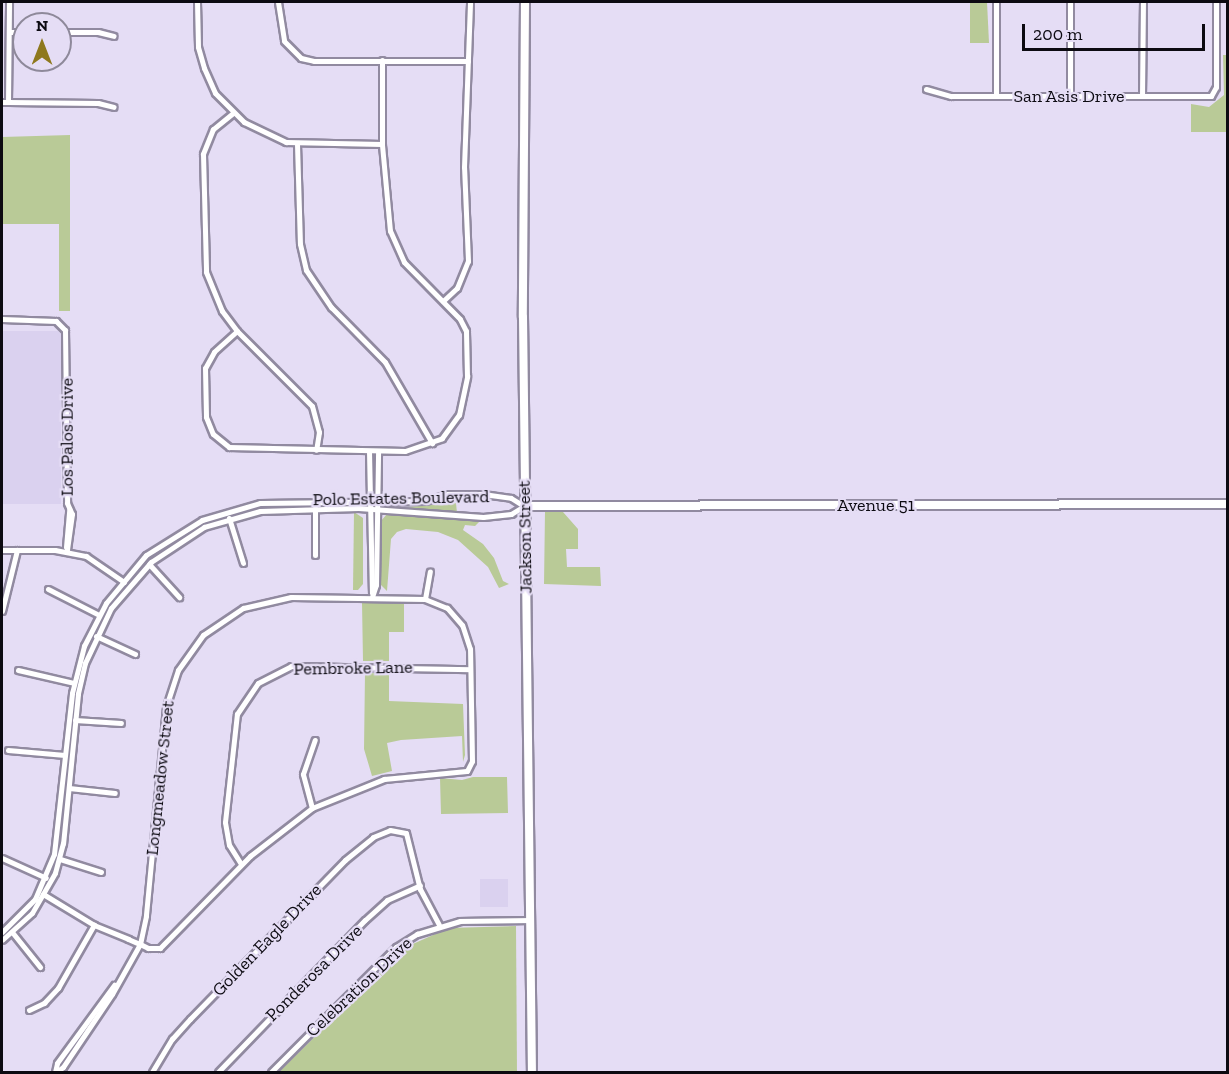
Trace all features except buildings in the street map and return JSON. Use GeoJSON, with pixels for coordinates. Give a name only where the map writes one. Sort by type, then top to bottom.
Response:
{"type":"FeatureCollection","features":[{"type":"Feature","properties":{"kind":"main road","name":"Jackson Street"},"geometry":{"type":"LineString","coordinates":[[525,2],[524,506],[532,1072]]}},
{"type":"Feature","properties":{"kind":"main road","name":"Avenue 51"},"geometry":{"type":"LineString","coordinates":[[524,506],[1227,504]]}},
{"type":"Feature","properties":{"kind":"street"},"geometry":{"type":"LineString","coordinates":[[9,2],[5,102],[98,103],[114,107]]}},
{"type":"Feature","properties":{"kind":"street"},"geometry":{"type":"LineString","coordinates":[[197,2],[198,46],[204,68],[215,93],[233,113],[272,138],[297,144],[382,144]]}},
{"type":"Feature","properties":{"kind":"street"},"geometry":{"type":"LineString","coordinates":[[278,2],[284,41],[301,58],[468,60]]}},
{"type":"Feature","properties":{"kind":"street"},"geometry":{"type":"LineString","coordinates":[[443,300],[457,288],[468,261],[464,167],[470,2]]}},
{"type":"Feature","properties":{"kind":"street"},"geometry":{"type":"LineString","coordinates":[[996,2],[996,96]]}},
{"type":"Feature","properties":{"kind":"street"},"geometry":{"type":"LineString","coordinates":[[1071,2],[1071,96]]}},
{"type":"Feature","properties":{"kind":"street"},"geometry":{"type":"LineString","coordinates":[[1142,96],[1143,2]]}},
{"type":"Feature","properties":{"kind":"street","name":"San Asis Drive"},"geometry":{"type":"LineString","coordinates":[[926,89],[951,96],[1214,94],[1216,2]]}},
{"type":"Feature","properties":{"kind":"street"},"geometry":{"type":"LineString","coordinates":[[72,33],[114,36]]}},
{"type":"Feature","properties":{"kind":"street"},"geometry":{"type":"LineString","coordinates":[[237,331],[214,352],[205,368],[204,402],[213,434],[221,443],[238,449],[378,452],[412,450],[432,443],[451,429],[459,415],[468,376],[466,331],[443,300],[404,262],[393,242],[382,144],[382,60]]}},
{"type":"Feature","properties":{"kind":"street"},"geometry":{"type":"LineString","coordinates":[[233,113],[213,129],[203,154],[204,246],[210,286],[237,331],[312,406],[319,432],[316,450]]}},
{"type":"Feature","properties":{"kind":"street"},"geometry":{"type":"LineString","coordinates":[[297,144],[300,244],[306,270],[331,307],[385,362],[432,443]]}},
{"type":"Feature","properties":{"kind":"street","name":"Los Palos Drive"},"geometry":{"type":"LineString","coordinates":[[2,319],[49,320],[61,324],[66,336],[69,509],[72,524],[67,551]]}},
{"type":"Feature","properties":{"kind":"street"},"geometry":{"type":"LineString","coordinates":[[369,451],[374,509],[376,585],[372,597]]}},
{"type":"Feature","properties":{"kind":"street"},"geometry":{"type":"LineString","coordinates":[[373,501],[378,452]]}},
{"type":"Feature","properties":{"kind":"street","name":"Polo Estates Boulevard"},"geometry":{"type":"LineString","coordinates":[[2,932],[42,894],[57,842],[74,683],[99,615],[146,555],[175,535],[230,510],[286,500],[373,501],[483,494],[511,498],[524,506],[511,514],[483,517],[374,509],[267,510],[229,518],[190,535],[125,583],[96,636],[81,678],[60,859],[42,894],[14,934],[2,940]]}},
{"type":"Feature","properties":{"kind":"street"},"geometry":{"type":"LineString","coordinates":[[315,508],[315,555]]}},
{"type":"Feature","properties":{"kind":"street"},"geometry":{"type":"LineString","coordinates":[[229,518],[243,563]]}},
{"type":"Feature","properties":{"kind":"street"},"geometry":{"type":"LineString","coordinates":[[2,550],[67,551],[96,560],[125,583]]}},
{"type":"Feature","properties":{"kind":"street"},"geometry":{"type":"LineString","coordinates":[[2,611],[17,550]]}},
{"type":"Feature","properties":{"kind":"street"},"geometry":{"type":"LineString","coordinates":[[149,564],[179,597]]}},
{"type":"Feature","properties":{"kind":"street"},"geometry":{"type":"LineString","coordinates":[[42,894],[94,925],[154,949],[164,945],[241,864],[280,830],[312,808],[384,779],[433,772],[464,772],[470,768],[470,649],[462,625],[447,608],[425,599],[430,571]]}},
{"type":"Feature","properties":{"kind":"street"},"geometry":{"type":"LineString","coordinates":[[48,590],[99,615]]}},
{"type":"Feature","properties":{"kind":"street","name":"Longmeadow Street"},"geometry":{"type":"LineString","coordinates":[[140,944],[146,916],[166,707],[185,658],[216,624],[257,602],[291,597],[425,599]]}},
{"type":"Feature","properties":{"kind":"street"},"geometry":{"type":"LineString","coordinates":[[96,636],[135,654]]}},
{"type":"Feature","properties":{"kind":"street","name":"Pembroke Lane"},"geometry":{"type":"LineString","coordinates":[[241,864],[229,845],[225,822],[234,728],[250,691],[268,675],[291,666],[469,669]]}},
{"type":"Feature","properties":{"kind":"street"},"geometry":{"type":"LineString","coordinates":[[18,670],[74,683]]}},
{"type":"Feature","properties":{"kind":"street"},"geometry":{"type":"LineString","coordinates":[[75,720],[121,723]]}},
{"type":"Feature","properties":{"kind":"street"},"geometry":{"type":"LineString","coordinates":[[312,808],[303,774],[315,740]]}},
{"type":"Feature","properties":{"kind":"street"},"geometry":{"type":"LineString","coordinates":[[8,750],[65,756]]}},
{"type":"Feature","properties":{"kind":"street"},"geometry":{"type":"LineString","coordinates":[[69,788],[115,793]]}},
{"type":"Feature","properties":{"kind":"street","name":"Golden Eagle Drive"},"geometry":{"type":"LineString","coordinates":[[152,1072],[172,1039],[345,860],[373,837],[401,831],[411,842],[420,885]]}},
{"type":"Feature","properties":{"kind":"street"},"geometry":{"type":"LineString","coordinates":[[2,858],[46,878]]}},
{"type":"Feature","properties":{"kind":"street"},"geometry":{"type":"LineString","coordinates":[[60,859],[101,872]]}},
{"type":"Feature","properties":{"kind":"street"},"geometry":{"type":"LineString","coordinates":[[420,885],[439,924]]}},
{"type":"Feature","properties":{"kind":"street","name":"Ponderosa Drive"},"geometry":{"type":"LineString","coordinates":[[218,1072],[380,907],[420,885]]}},
{"type":"Feature","properties":{"kind":"street","name":"Celebration Drive"},"geometry":{"type":"LineString","coordinates":[[271,1072],[396,947],[439,924],[530,920]]}},
{"type":"Feature","properties":{"kind":"street"},"geometry":{"type":"LineString","coordinates":[[28,1010],[44,1003],[58,988],[94,925]]}},
{"type":"Feature","properties":{"kind":"street"},"geometry":{"type":"LineString","coordinates":[[14,934],[40,967]]}},
{"type":"Feature","properties":{"kind":"street"},"geometry":{"type":"LineString","coordinates":[[55,1072],[76,1036],[115,984],[140,944]]}},
{"type":"Feature","properties":{"kind":"shaded area"},"geometry":{"type":"Polygon","coordinates":[[[2,331],[58,331],[61,334],[61,504],[2,504],[2,331]]]}},
{"type":"Feature","properties":{"kind":"shaded area"},"geometry":{"type":"Polygon","coordinates":[[[480,879],[508,879],[508,907],[480,907],[480,879]]]}},
{"type":"Feature","properties":{"kind":"green space"},"geometry":{"type":"Polygon","coordinates":[[[970,2],[987,2],[989,43],[970,43],[970,2]]]}},
{"type":"Feature","properties":{"kind":"green space"},"geometry":{"type":"Polygon","coordinates":[[[1223,55],[1227,55],[1227,132],[1191,132],[1191,104],[1209,107],[1224,95],[1223,55]]]}},
{"type":"Feature","properties":{"kind":"green space"},"geometry":{"type":"Polygon","coordinates":[[[70,135],[70,311],[59,311],[59,224],[2,224],[2,137],[70,135]]]}},
{"type":"Feature","properties":{"kind":"green space"},"geometry":{"type":"Polygon","coordinates":[[[456,503],[457,513],[452,514],[406,507],[456,503]]]}},
{"type":"Feature","properties":{"kind":"green space"},"geometry":{"type":"Polygon","coordinates":[[[545,511],[563,512],[578,529],[578,549],[566,549],[567,567],[600,567],[601,586],[544,584],[545,511]]]}},
{"type":"Feature","properties":{"kind":"green space"},"geometry":{"type":"Polygon","coordinates":[[[354,512],[363,518],[363,584],[358,590],[353,590],[354,512]]]}},
{"type":"Feature","properties":{"kind":"green space"},"geometry":{"type":"Polygon","coordinates":[[[387,514],[480,521],[475,526],[465,525],[463,530],[483,544],[494,558],[503,581],[509,584],[499,588],[488,567],[458,540],[438,532],[406,529],[397,532],[391,539],[387,591],[381,585],[381,521],[387,514]]]}},
{"type":"Feature","properties":{"kind":"green space"},"geometry":{"type":"Polygon","coordinates":[[[362,603],[404,603],[404,632],[389,632],[389,661],[363,661],[362,603]]]}},
{"type":"Feature","properties":{"kind":"green space"},"geometry":{"type":"Polygon","coordinates":[[[365,673],[389,673],[389,701],[463,704],[465,755],[463,762],[462,736],[401,740],[387,743],[392,771],[372,776],[364,749],[365,673]]]}},
{"type":"Feature","properties":{"kind":"green space"},"geometry":{"type":"Polygon","coordinates":[[[473,777],[507,777],[508,813],[441,814],[440,778],[462,780],[473,777]]]}},
{"type":"Feature","properties":{"kind":"green space"},"geometry":{"type":"Polygon","coordinates":[[[516,926],[517,1072],[279,1072],[406,947],[449,928],[516,926]]]}}]}
